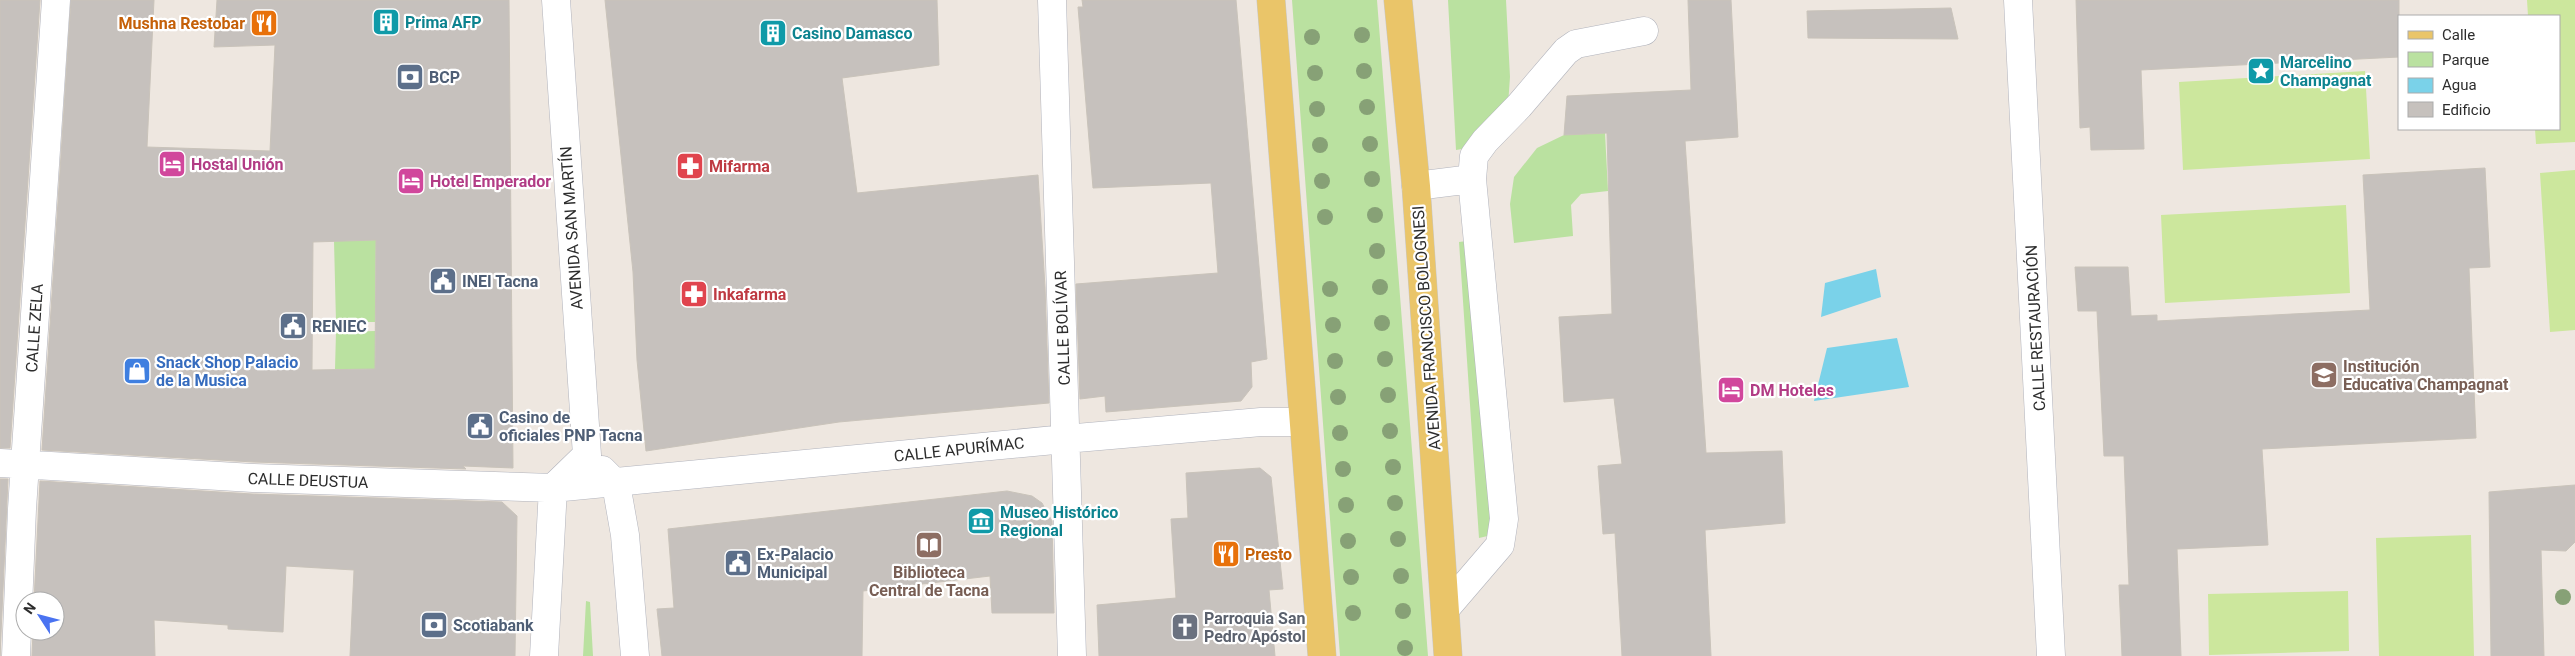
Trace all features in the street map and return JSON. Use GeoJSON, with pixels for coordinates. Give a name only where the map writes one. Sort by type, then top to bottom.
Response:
{"type":"FeatureCollection","features":[{"type":"Feature","properties":{"kind":"main road"},"geometry":{"type":"LineString","coordinates":[[1271,0],[1302,422],[1322,656]]}},
{"type":"Feature","properties":{"kind":"main road","name":"AVENIDA FRANCISCO BOLOGNESI"},"geometry":{"type":"LineString","coordinates":[[1398,0],[1416,186],[1448,656]]}},
{"type":"Feature","properties":{"kind":"street","name":"CALLE ZELA"},"geometry":{"type":"LineString","coordinates":[[16,656],[13,464],[56,0]]}},
{"type":"Feature","properties":{"kind":"street","name":"AVENIDA SAN MARTÍN"},"geometry":{"type":"LineString","coordinates":[[556,0],[587,455]]}},
{"type":"Feature","properties":{"kind":"street","name":"CALLE BOLÍVAR"},"geometry":{"type":"LineString","coordinates":[[1052,0],[1072,656]]}},
{"type":"Feature","properties":{"kind":"street","name":"CALLE RESTAURACIÓN"},"geometry":{"type":"LineString","coordinates":[[2018,0],[2051,656]]}},
{"type":"Feature","properties":{"kind":"street"},"geometry":{"type":"LineString","coordinates":[[1446,608],[1500,545],[1504,519],[1472,179],[1474,156],[1485,141],[1520,106],[1566,51],[1576,44],[1644,31]]}},
{"type":"Feature","properties":{"kind":"street"},"geometry":{"type":"LineString","coordinates":[[1416,186],[1472,179]]}},
{"type":"Feature","properties":{"kind":"street","name":"CALLE APURÍMAC"},"geometry":{"type":"LineString","coordinates":[[616,484],[1065,439],[1261,422],[1302,422]]}},
{"type":"Feature","properties":{"kind":"street"},"geometry":{"type":"LineString","coordinates":[[544,656],[553,488],[587,455],[616,484],[625,535],[635,656]]}},
{"type":"Feature","properties":{"kind":"street","name":"CALLE DEUSTUA"},"geometry":{"type":"LineString","coordinates":[[13,464],[253,478],[553,488],[616,484]]}},
{"type":"Feature","properties":{"kind":"green space"},"geometry":{"type":"Polygon","coordinates":[[[1292,0],[1377,0],[1428,656],[1340,656],[1292,0]]]}},
{"type":"Feature","properties":{"kind":"green space"},"geometry":{"type":"Polygon","coordinates":[[[1448,0],[1506,0],[1510,77],[1508,105],[1474,147],[1456,150],[1448,0]]]}},
{"type":"Feature","properties":{"kind":"green space"},"geometry":{"type":"Polygon","coordinates":[[[2527,0],[2575,0],[2575,142],[2536,144],[2535,130],[2560,130],[2560,15],[2528,15],[2527,0]]]}},
{"type":"Feature","properties":{"kind":"green space"},"geometry":{"type":"Polygon","coordinates":[[[2365,71],[2370,159],[2183,170],[2179,82],[2365,71]]]}},
{"type":"Feature","properties":{"kind":"green space"},"geometry":{"type":"Polygon","coordinates":[[[1605,133],[1608,191],[1581,194],[1571,205],[1573,236],[1514,243],[1510,204],[1514,177],[1537,148],[1564,135],[1605,133]]]}},
{"type":"Feature","properties":{"kind":"green space"},"geometry":{"type":"Polygon","coordinates":[[[2575,170],[2575,330],[2550,332],[2540,173],[2575,170]]]}},
{"type":"Feature","properties":{"kind":"green space"},"geometry":{"type":"Polygon","coordinates":[[[2346,205],[2350,293],[2165,303],[2161,215],[2346,205]]]}},
{"type":"Feature","properties":{"kind":"green space"},"geometry":{"type":"Polygon","coordinates":[[[376,240],[375,322],[336,322],[334,241],[376,240]]]}},
{"type":"Feature","properties":{"kind":"green space"},"geometry":{"type":"Polygon","coordinates":[[[1467,241],[1492,535],[1479,538],[1459,242],[1467,241]]]}},
{"type":"Feature","properties":{"kind":"green space"},"geometry":{"type":"Polygon","coordinates":[[[375,331],[375,369],[335,369],[336,332],[375,331]]]}},
{"type":"Feature","properties":{"kind":"green space"},"geometry":{"type":"Polygon","coordinates":[[[2471,535],[2474,656],[2379,656],[2376,538],[2471,535]]]}},
{"type":"Feature","properties":{"kind":"green space"},"geometry":{"type":"Polygon","coordinates":[[[2348,591],[2349,651],[2209,655],[2208,594],[2348,591]]]}},
{"type":"Feature","properties":{"kind":"green space"},"geometry":{"type":"Polygon","coordinates":[[[586,601],[590,602],[593,656],[583,656],[586,601]]]}},
{"type":"Feature","properties":{"kind":"water"},"geometry":{"type":"Polygon","coordinates":[[[1876,269],[1881,297],[1821,317],[1825,283],[1876,269]]]}},
{"type":"Feature","properties":{"kind":"water"},"geometry":{"type":"Polygon","coordinates":[[[1897,338],[1909,387],[1814,401],[1827,348],[1897,338]]]}},
{"type":"Feature","properties":{"kind":"building"},"geometry":{"type":"Polygon","coordinates":[[[0,0],[40,0],[10,448],[0,448],[0,0]]]}},
{"type":"Feature","properties":{"kind":"building"},"geometry":{"type":"Polygon","coordinates":[[[71,0],[154,0],[147,147],[270,151],[275,45],[214,47],[217,0],[509,0],[513,468],[463,466],[466,469],[254,462],[42,450],[71,0]],[[376,240],[313,242],[312,370],[375,369],[376,240]]]}},
{"type":"Feature","properties":{"kind":"building"},"geometry":{"type":"Polygon","coordinates":[[[605,0],[937,0],[939,65],[842,78],[857,193],[1038,175],[1045,287],[1049,403],[839,422],[646,451],[637,360],[633,272],[605,0]]]}},
{"type":"Feature","properties":{"kind":"building"},"geometry":{"type":"Polygon","coordinates":[[[1082,0],[1236,0],[1267,359],[1251,362],[1252,387],[1241,401],[1106,412],[1105,396],[1080,399],[1076,284],[1218,273],[1211,183],[1093,188],[1078,7],[1083,7],[1082,0]]]}},
{"type":"Feature","properties":{"kind":"building"},"geometry":{"type":"Polygon","coordinates":[[[1688,0],[1731,0],[1738,137],[1685,141],[1706,453],[1782,451],[1785,523],[1705,530],[1711,656],[1622,656],[1615,533],[1603,534],[1598,466],[1622,464],[1614,398],[1564,402],[1559,317],[1612,314],[1607,133],[1564,135],[1567,96],[1691,90],[1688,0]]]}},
{"type":"Feature","properties":{"kind":"building"},"geometry":{"type":"Polygon","coordinates":[[[2076,0],[2399,0],[2398,57],[2141,70],[2144,149],[2091,150],[2090,127],[2080,128],[2076,0]]]}},
{"type":"Feature","properties":{"kind":"building"},"geometry":{"type":"Polygon","coordinates":[[[1951,8],[1958,39],[1808,38],[1807,11],[1951,8]]]}},
{"type":"Feature","properties":{"kind":"building"},"geometry":{"type":"Polygon","coordinates":[[[2485,168],[2490,267],[2469,268],[2476,438],[2262,449],[2268,545],[2177,549],[2181,656],[2122,656],[2119,585],[2129,585],[2124,456],[2104,456],[2097,311],[2078,311],[2075,267],[2128,267],[2131,316],[2157,315],[2157,321],[2370,310],[2363,175],[2485,168]]]}},
{"type":"Feature","properties":{"kind":"building"},"geometry":{"type":"Polygon","coordinates":[[[1260,468],[1271,477],[1283,589],[1269,590],[1275,656],[1099,656],[1097,605],[1176,598],[1171,519],[1188,518],[1186,473],[1260,468]]]}},
{"type":"Feature","properties":{"kind":"building"},"geometry":{"type":"Polygon","coordinates":[[[0,479],[8,479],[0,656],[0,479]]]}},
{"type":"Feature","properties":{"kind":"building"},"geometry":{"type":"Polygon","coordinates":[[[40,481],[252,494],[502,502],[517,516],[515,656],[350,656],[354,570],[286,566],[283,632],[228,629],[228,625],[154,620],[155,656],[32,656],[33,641],[65,641],[65,591],[34,591],[40,481]]]}},
{"type":"Feature","properties":{"kind":"building"},"geometry":{"type":"Polygon","coordinates":[[[2575,485],[2575,542],[2566,551],[2541,550],[2544,656],[2491,656],[2489,492],[2575,485]]]}},
{"type":"Feature","properties":{"kind":"building"},"geometry":{"type":"Polygon","coordinates":[[[1007,491],[1032,496],[1042,503],[1052,521],[1054,613],[992,613],[990,576],[863,591],[862,656],[662,656],[657,609],[674,608],[668,529],[1007,491]]]}},
{"type":"Feature","properties":{"kind":"place","name":"Prima AFP"},"geometry":{"type":"Point","coordinates":[386,22]}},
{"type":"Feature","properties":{"kind":"place","name":"Mushna Restobar"},"geometry":{"type":"Point","coordinates":[264,23]}},
{"type":"Feature","properties":{"kind":"place","name":"Casino Damasco"},"geometry":{"type":"Point","coordinates":[773,33]}},
{"type":"Feature","properties":{"kind":"place","name":"Marcelino Champagnat"},"geometry":{"type":"Point","coordinates":[2261,71]}},
{"type":"Feature","properties":{"kind":"place","name":"BCP"},"geometry":{"type":"Point","coordinates":[410,77]}},
{"type":"Feature","properties":{"kind":"place","name":"Hostal Unión"},"geometry":{"type":"Point","coordinates":[172,164]}},
{"type":"Feature","properties":{"kind":"place","name":"Mifarma"},"geometry":{"type":"Point","coordinates":[690,166]}},
{"type":"Feature","properties":{"kind":"place","name":"Hotel Emperador"},"geometry":{"type":"Point","coordinates":[411,181]}},
{"type":"Feature","properties":{"kind":"place","name":"INEI Tacna"},"geometry":{"type":"Point","coordinates":[443,281]}},
{"type":"Feature","properties":{"kind":"place","name":"Inkafarma"},"geometry":{"type":"Point","coordinates":[694,294]}},
{"type":"Feature","properties":{"kind":"place","name":"RENIEC"},"geometry":{"type":"Point","coordinates":[293,326]}},
{"type":"Feature","properties":{"kind":"place","name":"Snack Shop Palacio de la Musica"},"geometry":{"type":"Point","coordinates":[137,371]}},
{"type":"Feature","properties":{"kind":"place","name":"Institución Educativa Champagnat"},"geometry":{"type":"Point","coordinates":[2324,375]}},
{"type":"Feature","properties":{"kind":"place","name":"DM Hoteles"},"geometry":{"type":"Point","coordinates":[1731,390]}},
{"type":"Feature","properties":{"kind":"place","name":"Casino de oficiales PNP Tacna"},"geometry":{"type":"Point","coordinates":[480,426]}},
{"type":"Feature","properties":{"kind":"place","name":"Museo Histórico Regional"},"geometry":{"type":"Point","coordinates":[981,521]}},
{"type":"Feature","properties":{"kind":"place","name":"Biblioteca Central de Tacna"},"geometry":{"type":"Point","coordinates":[929,545]}},
{"type":"Feature","properties":{"kind":"place","name":"Presto"},"geometry":{"type":"Point","coordinates":[1226,554]}},
{"type":"Feature","properties":{"kind":"place","name":"Ex-Palacio Municipal"},"geometry":{"type":"Point","coordinates":[738,563]}},
{"type":"Feature","properties":{"kind":"place","name":"Scotiabank"},"geometry":{"type":"Point","coordinates":[434,625]}},
{"type":"Feature","properties":{"kind":"place","name":"Parroquia San Pedro Apóstol"},"geometry":{"type":"Point","coordinates":[1185,627]}}]}
